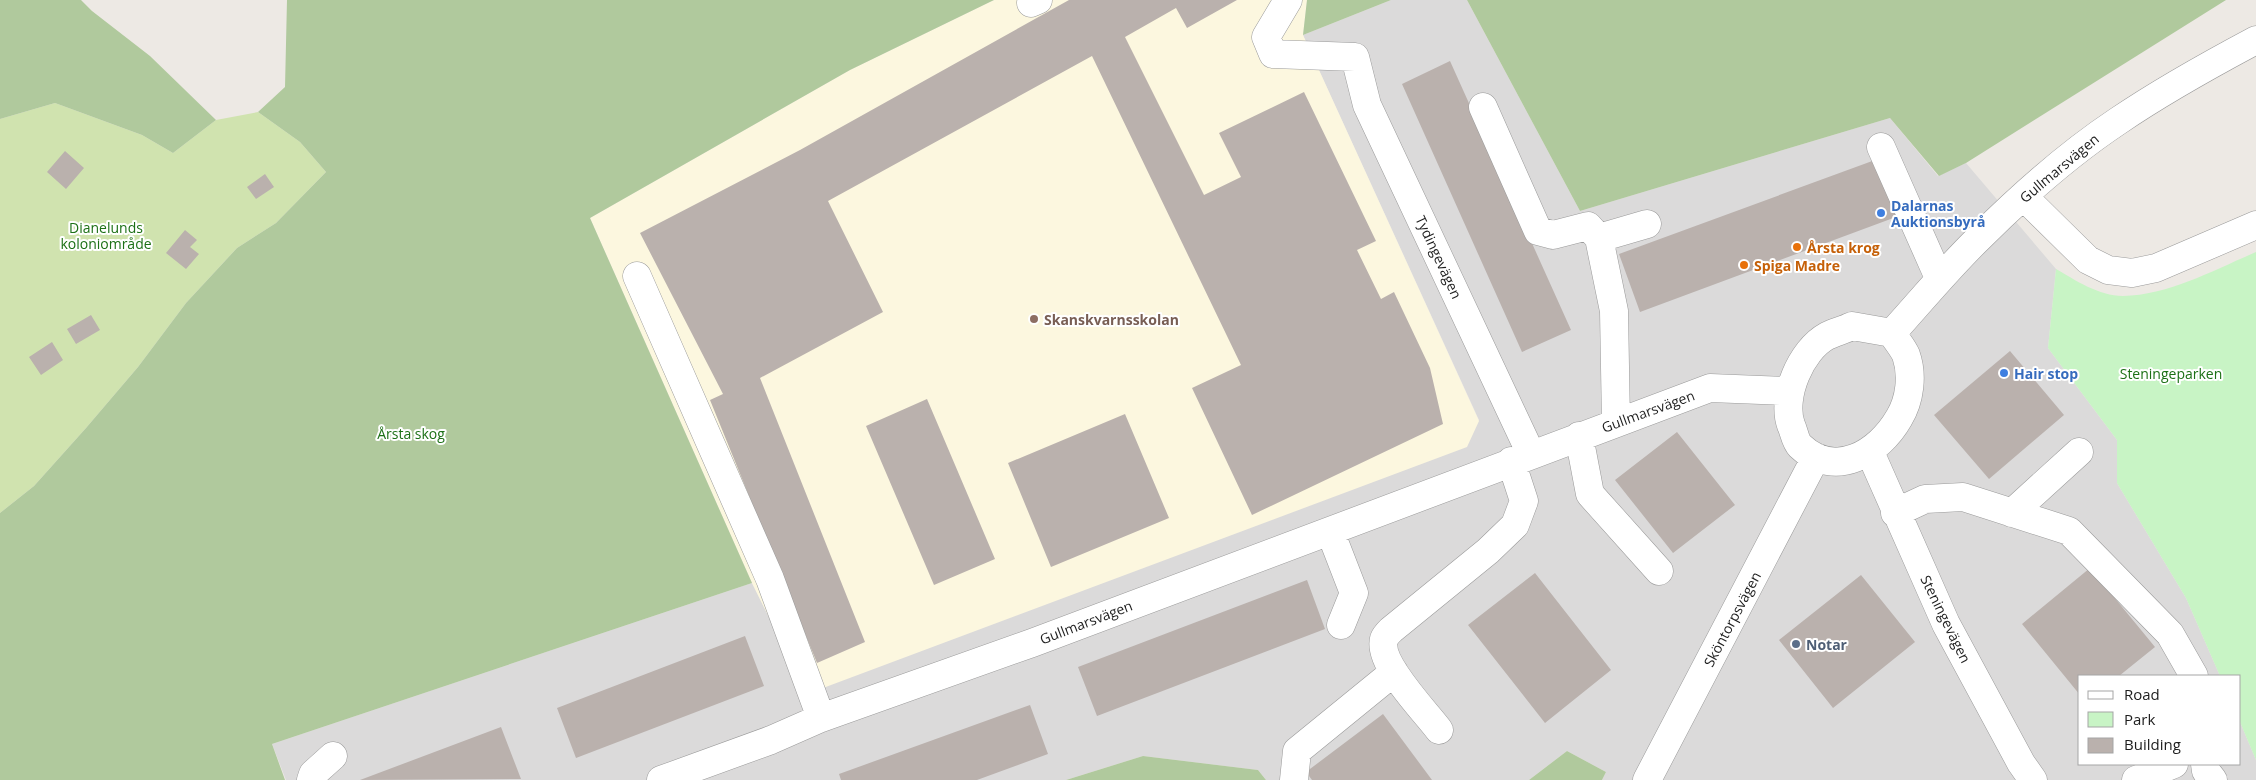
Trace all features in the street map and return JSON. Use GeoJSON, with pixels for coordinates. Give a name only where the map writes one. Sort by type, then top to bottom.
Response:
{"type":"FeatureCollection","features":[{"type":"Feature","properties":{"kind":"street","name":"Tydingevägen"},"geometry":{"type":"LineString","coordinates":[[1288,0],[1266,37],[1273,54],[1355,57],[1367,105],[1521,458]]}},
{"type":"Feature","properties":{"kind":"street","name":"Gullmarsvägen"},"geometry":{"type":"LineString","coordinates":[[1892,333],[1980,236],[2024,196],[2117,121],[2170,88],[2256,40]]}},
{"type":"Feature","properties":{"kind":"street"},"geometry":{"type":"LineString","coordinates":[[1483,107],[1538,232],[1554,235],[1588,226],[1599,238],[1614,311],[1616,423]]}},
{"type":"Feature","properties":{"kind":"street"},"geometry":{"type":"LineString","coordinates":[[1881,147],[1940,278]]}},
{"type":"Feature","properties":{"kind":"street"},"geometry":{"type":"LineString","coordinates":[[2024,196],[2088,260],[2108,270],[2132,273],[2156,268],[2256,225]]}},
{"type":"Feature","properties":{"kind":"street"},"geometry":{"type":"LineString","coordinates":[[1599,238],[1647,224]]}},
{"type":"Feature","properties":{"kind":"street"},"geometry":{"type":"LineString","coordinates":[[637,276],[770,579],[821,718]]}},
{"type":"Feature","properties":{"kind":"street"},"geometry":{"type":"LineString","coordinates":[[1852,326],[1892,333],[1906,355],[1910,378],[1904,410],[1891,432],[1870,452],[1842,462],[1816,457],[1798,445],[1789,419],[1789,391],[1804,358],[1826,336],[1852,326]]}},
{"type":"Feature","properties":{"kind":"street","name":"Gullmarsvägen"},"geometry":{"type":"LineString","coordinates":[[661,780],[772,740],[821,718],[1023,646],[1710,388],[1789,391]]}},
{"type":"Feature","properties":{"kind":"street"},"geometry":{"type":"LineString","coordinates":[[1579,436],[1590,494],[1659,571]]}},
{"type":"Feature","properties":{"kind":"street","name":"Steningevägen"},"geometry":{"type":"LineString","coordinates":[[1870,452],[1946,624],[2021,763],[2033,780]]}},
{"type":"Feature","properties":{"kind":"street"},"geometry":{"type":"LineString","coordinates":[[2012,513],[2079,452]]}},
{"type":"Feature","properties":{"kind":"street","name":"Sköntorpsvägen"},"geometry":{"type":"LineString","coordinates":[[1647,780],[1816,457]]}},
{"type":"Feature","properties":{"kind":"street"},"geometry":{"type":"LineString","coordinates":[[1439,730],[1388,664],[1384,651],[1384,638],[1391,630],[1488,551],[1515,525],[1524,501],[1521,458]]}},
{"type":"Feature","properties":{"kind":"street"},"geometry":{"type":"LineString","coordinates":[[1895,512],[1924,499],[1963,497],[2069,531],[2170,634],[2193,675]]}},
{"type":"Feature","properties":{"kind":"street"},"geometry":{"type":"LineString","coordinates":[[1330,531],[1354,593],[1341,625]]}},
{"type":"Feature","properties":{"kind":"street"},"geometry":{"type":"LineString","coordinates":[[1294,780],[1297,751],[1394,672]]}},
{"type":"Feature","properties":{"kind":"street"},"geometry":{"type":"LineString","coordinates":[[311,780],[313,774],[333,756]]}},
{"type":"Feature","properties":{"kind":"street"},"geometry":{"type":"LineString","coordinates":[[2136,780],[2172,765]]}},
{"type":"Feature","properties":{"kind":"street"},"geometry":{"type":"LineString","coordinates":[[2205,765],[2206,771],[2213,780]]}},
{"type":"Feature","properties":{"kind":"shaded area","name":"Skanskvarnsskolan"},"geometry":{"type":"Polygon","coordinates":[[[994,0],[1307,0],[1303,35],[1479,421],[1467,447],[807,694],[752,583],[590,218],[850,70],[994,0]]]}},
{"type":"Feature","properties":{"kind":"shaded area"},"geometry":{"type":"Polygon","coordinates":[[[1391,0],[1467,0],[1580,211],[1890,118],[1938,176],[1966,163],[2056,269],[2048,348],[2117,440],[2117,483],[2186,598],[2220,675],[2078,675],[2078,765],[2241,765],[2241,724],[2256,760],[2256,780],[1602,780],[1606,772],[1567,751],[1529,780],[1266,780],[1258,770],[1143,756],[1066,780],[286,780],[272,744],[752,583],[807,693],[1479,420],[1303,35],[1391,0]]]}},
{"type":"Feature","properties":{"kind":"green space"},"geometry":{"type":"Polygon","coordinates":[[[0,0],[81,0],[92,11],[150,56],[216,120],[173,153],[142,135],[55,103],[0,119],[0,0]]]}},
{"type":"Feature","properties":{"kind":"green space","name":"Årsta skog"},"geometry":{"type":"Polygon","coordinates":[[[287,0],[994,0],[850,70],[590,218],[752,583],[272,744],[285,780],[0,780],[0,513],[34,486],[86,428],[138,367],[186,303],[237,248],[276,223],[326,172],[300,142],[258,112],[285,87],[287,0]]]}},
{"type":"Feature","properties":{"kind":"green space"},"geometry":{"type":"Polygon","coordinates":[[[1307,0],[1391,0],[1303,35],[1307,0]]]}},
{"type":"Feature","properties":{"kind":"green space"},"geometry":{"type":"Polygon","coordinates":[[[1467,0],[2226,0],[1966,163],[1939,176],[1890,118],[1580,211],[1467,0]]]}},
{"type":"Feature","properties":{"kind":"green space","name":"Dianelunds koloniområde"},"geometry":{"type":"Polygon","coordinates":[[[55,103],[142,135],[173,153],[216,120],[258,112],[300,142],[326,172],[276,223],[237,248],[186,303],[138,367],[86,428],[34,486],[0,513],[0,119],[55,103]]]}},
{"type":"Feature","properties":{"kind":"green space","name":"Steningeparken"},"geometry":{"type":"Polygon","coordinates":[[[2256,252],[2256,760],[2241,724],[2241,675],[2220,675],[2186,598],[2117,483],[2117,440],[2048,348],[2056,269],[2088,287],[2105,293],[2123,296],[2157,291],[2208,274],[2256,252]]]}},
{"type":"Feature","properties":{"kind":"green space"},"geometry":{"type":"Polygon","coordinates":[[[1567,751],[1606,772],[1602,780],[1529,780],[1567,751]]]}},
{"type":"Feature","properties":{"kind":"green space"},"geometry":{"type":"Polygon","coordinates":[[[1143,756],[1258,770],[1266,780],[1066,780],[1143,756]]]}},
{"type":"Feature","properties":{"kind":"building"},"geometry":{"type":"Polygon","coordinates":[[[1069,0],[1237,0],[1187,28],[1176,8],[1125,37],[1204,195],[1241,177],[1219,133],[1304,92],[1376,241],[1357,250],[1381,299],[1394,292],[1430,368],[1443,424],[1252,515],[1192,388],[1241,365],[1092,56],[828,201],[883,312],[760,378],[865,642],[817,663],[710,400],[723,394],[640,233],[800,150],[1069,0]]]}},
{"type":"Feature","properties":{"kind":"building"},"geometry":{"type":"Polygon","coordinates":[[[1450,61],[1571,330],[1522,352],[1402,84],[1450,61]]]}},
{"type":"Feature","properties":{"kind":"building"},"geometry":{"type":"Polygon","coordinates":[[[65,151],[84,168],[66,189],[47,172],[65,151]]]}},
{"type":"Feature","properties":{"kind":"building"},"geometry":{"type":"Polygon","coordinates":[[[1875,160],[1896,217],[1640,312],[1619,254],[1875,160]]]}},
{"type":"Feature","properties":{"kind":"building"},"geometry":{"type":"Polygon","coordinates":[[[265,174],[274,187],[256,199],[247,187],[265,174]]]}},
{"type":"Feature","properties":{"kind":"building"},"geometry":{"type":"Polygon","coordinates":[[[185,230],[197,240],[190,247],[199,254],[186,269],[166,253],[185,230]]]}},
{"type":"Feature","properties":{"kind":"building"},"geometry":{"type":"Polygon","coordinates":[[[91,315],[100,330],[76,344],[67,329],[91,315]]]}},
{"type":"Feature","properties":{"kind":"building"},"geometry":{"type":"Polygon","coordinates":[[[52,342],[63,360],[41,375],[29,357],[52,342]]]}},
{"type":"Feature","properties":{"kind":"building"},"geometry":{"type":"Polygon","coordinates":[[[2010,351],[2064,415],[1989,479],[1934,415],[2010,351]]]}},
{"type":"Feature","properties":{"kind":"building"},"geometry":{"type":"Polygon","coordinates":[[[927,399],[995,559],[934,585],[866,426],[927,399]]]}},
{"type":"Feature","properties":{"kind":"building"},"geometry":{"type":"Polygon","coordinates":[[[1125,414],[1169,518],[1051,567],[1008,463],[1125,414]]]}},
{"type":"Feature","properties":{"kind":"building"},"geometry":{"type":"Polygon","coordinates":[[[1677,432],[1735,505],[1673,553],[1615,480],[1677,432]]]}},
{"type":"Feature","properties":{"kind":"building"},"geometry":{"type":"Polygon","coordinates":[[[2090,568],[2155,647],[2120,675],[2078,675],[2078,693],[2022,624],[2090,568]]]}},
{"type":"Feature","properties":{"kind":"building"},"geometry":{"type":"Polygon","coordinates":[[[1535,573],[1611,670],[1545,723],[1468,625],[1535,573]]]}},
{"type":"Feature","properties":{"kind":"building"},"geometry":{"type":"Polygon","coordinates":[[[1861,575],[1915,642],[1833,708],[1779,640],[1861,575]]]}},
{"type":"Feature","properties":{"kind":"building"},"geometry":{"type":"Polygon","coordinates":[[[1307,580],[1325,629],[1097,716],[1078,667],[1307,580]]]}},
{"type":"Feature","properties":{"kind":"building"},"geometry":{"type":"Polygon","coordinates":[[[745,636],[764,686],[576,758],[557,708],[745,636]]]}},
{"type":"Feature","properties":{"kind":"building"},"geometry":{"type":"Polygon","coordinates":[[[1030,705],[1048,754],[977,780],[841,780],[839,774],[1030,705]]]}},
{"type":"Feature","properties":{"kind":"building"},"geometry":{"type":"Polygon","coordinates":[[[1383,714],[1432,780],[1312,780],[1306,772],[1383,714]]]}},
{"type":"Feature","properties":{"kind":"building"},"geometry":{"type":"Polygon","coordinates":[[[501,727],[521,779],[360,780],[501,727]]]}},
{"type":"Feature","properties":{"kind":"place","name":"Dalarnas Auktionsbyrå"},"geometry":{"type":"Point","coordinates":[1881,213]}},
{"type":"Feature","properties":{"kind":"place","name":"Årsta krog"},"geometry":{"type":"Point","coordinates":[1797,247]}},
{"type":"Feature","properties":{"kind":"place","name":"Spiga Madre"},"geometry":{"type":"Point","coordinates":[1744,265]}},
{"type":"Feature","properties":{"kind":"place","name":"Skanskvarnsskolan"},"geometry":{"type":"Point","coordinates":[1034,319]}},
{"type":"Feature","properties":{"kind":"place","name":"Hair stop"},"geometry":{"type":"Point","coordinates":[2004,373]}},
{"type":"Feature","properties":{"kind":"place","name":"Notar"},"geometry":{"type":"Point","coordinates":[1796,644]}}]}
